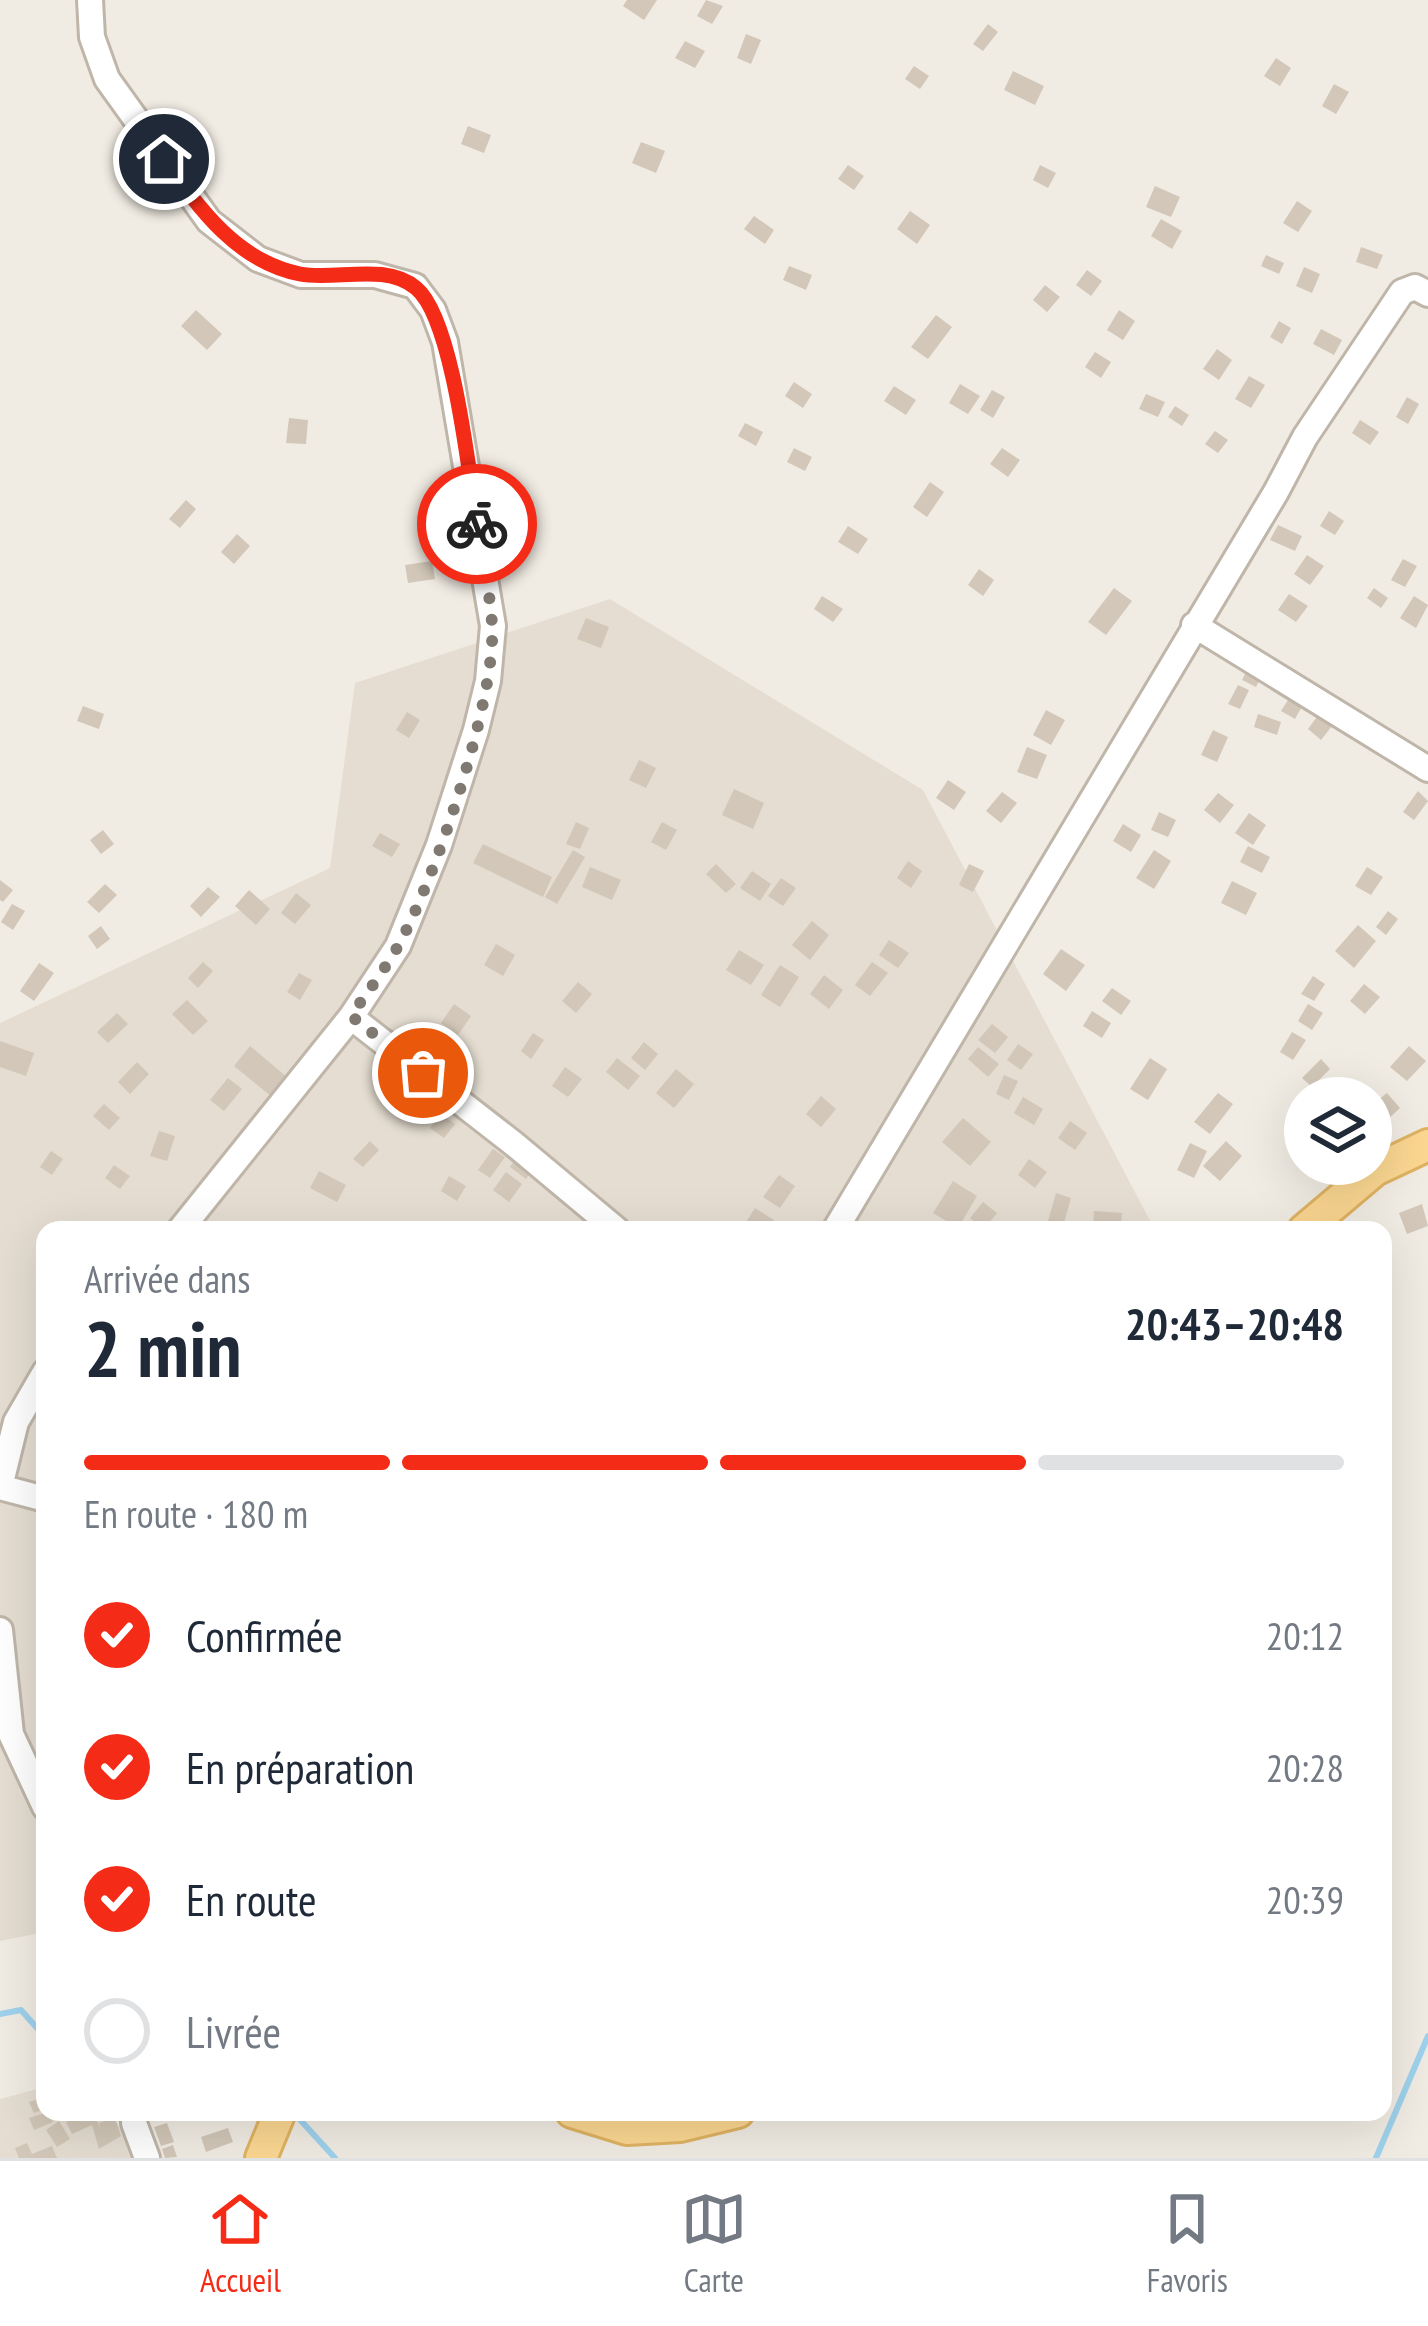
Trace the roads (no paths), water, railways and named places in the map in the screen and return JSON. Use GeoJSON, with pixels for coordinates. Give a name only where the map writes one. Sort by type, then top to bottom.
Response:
{"type":"FeatureCollection","features":[{"type":"Feature","properties":{"kind":"main road"},"geometry":{"type":"LineString","coordinates":[[1315,1221],[1375,1170],[1428,1145]]}},
{"type":"Feature","properties":{"kind":"main road"},"geometry":{"type":"LineString","coordinates":[[601,2121],[627,2129],[701,2121]]}},
{"type":"Feature","properties":{"kind":"street"},"geometry":{"type":"LineString","coordinates":[[90,0],[92,37],[107,80],[209,221],[258,260],[301,275],[375,275],[415,286],[434,310],[445,342],[493,626],[488,681],[440,845],[398,946],[351,1016],[187,1221]]}},
{"type":"Feature","properties":{"kind":"street"},"geometry":{"type":"LineString","coordinates":[[841,1221],[1305,436],[1390,308],[1408,288],[1428,294]]}},
{"type":"Feature","properties":{"kind":"street"},"geometry":{"type":"LineString","coordinates":[[1194,625],[1428,769]]}},
{"type":"Feature","properties":{"kind":"street"},"geometry":{"type":"LineString","coordinates":[[351,1016],[606,1221]]}},
{"type":"Feature","properties":{"kind":"street"},"geometry":{"type":"LineString","coordinates":[[36,1388],[16,1422],[0,1487],[36,1497]]}},
{"type":"Feature","properties":{"kind":"street"},"geometry":{"type":"LineString","coordinates":[[0,1630],[6,1729],[36,1789]]}},
{"type":"Feature","properties":{"kind":"street"},"geometry":{"type":"LineString","coordinates":[[134,2121],[147,2158]]}},
{"type":"Feature","properties":{"kind":"waterway"},"geometry":{"type":"LineString","coordinates":[[0,2014],[21,2010],[36,2027]]}},
{"type":"Feature","properties":{"kind":"waterway"},"geometry":{"type":"LineString","coordinates":[[1392,2120],[1428,2036]]}},
{"type":"Feature","properties":{"kind":"waterway"},"geometry":{"type":"LineString","coordinates":[[301,2121],[335,2158]]}},
{"type":"Feature","properties":{"kind":"waterway"},"geometry":{"type":"LineString","coordinates":[[1376,2158],[1392,2121]]}}]}
